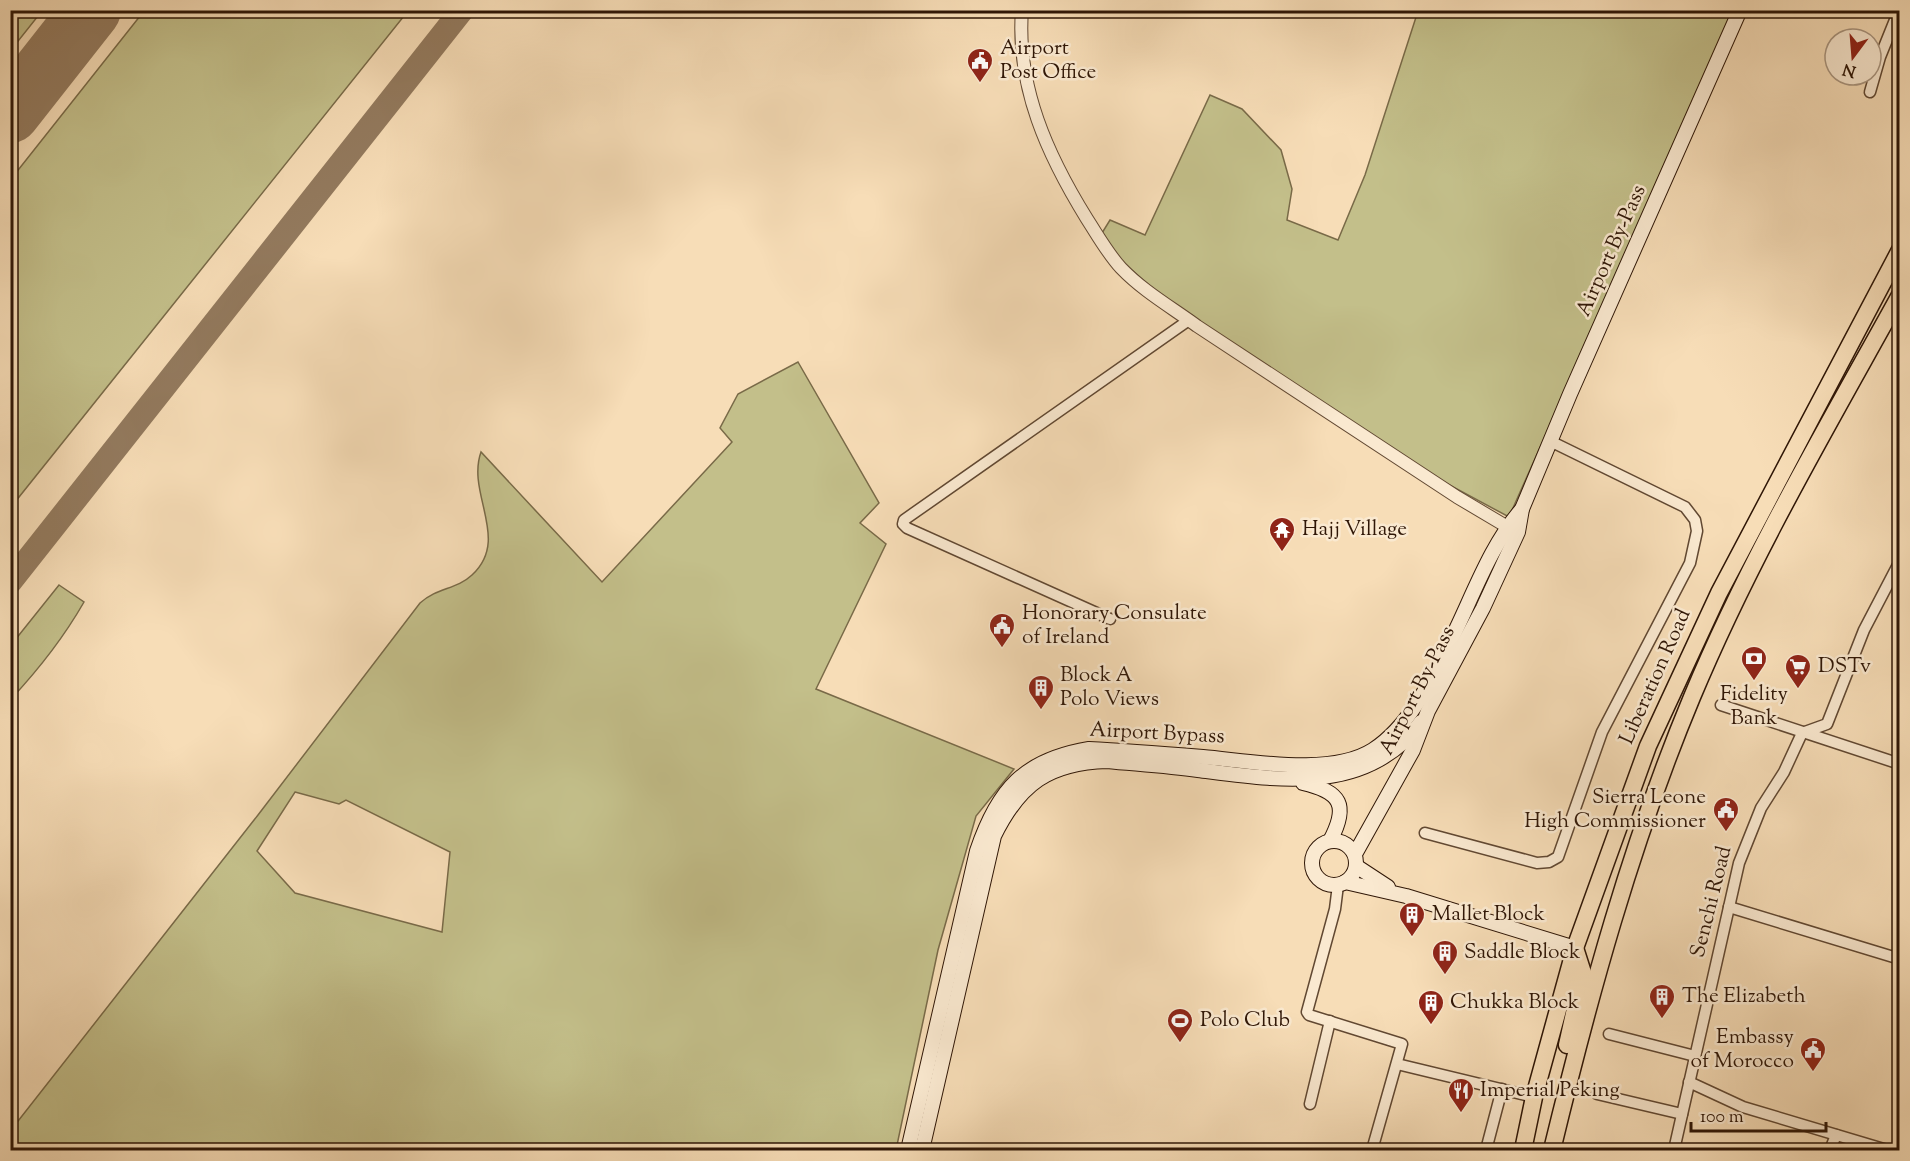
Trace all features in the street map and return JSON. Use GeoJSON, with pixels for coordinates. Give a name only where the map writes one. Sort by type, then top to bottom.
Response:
{"type":"FeatureCollection","features":[{"type":"Feature","properties":{"kind":"highway","name":"Liberation Road"},"geometry":{"type":"LineString","coordinates":[[1523,1150],[1534,1097],[1575,948],[1648,746],[1719,593],[1899,250]]}},
{"type":"Feature","properties":{"kind":"highway","name":"Liberation Road"},"geometry":{"type":"LineString","coordinates":[[1552,1150],[1581,1029],[1647,815],[1692,697],[1768,537],[1899,295]]}},
{"type":"Feature","properties":{"kind":"highway"},"geometry":{"type":"LineString","coordinates":[[1569,1078],[1566,1070],[1568,1036],[1583,968],[1575,948]]}},
{"type":"Feature","properties":{"kind":"main road","name":"Airport By-Pass"},"geometry":{"type":"LineString","coordinates":[[1355,860],[1413,750],[1423,707],[1447,649],[1522,509],[1740,10]]}},
{"type":"Feature","properties":{"kind":"main road","name":"Airport Bypass"},"geometry":{"type":"LineString","coordinates":[[922,1150],[994,836],[1011,804],[1023,790],[1050,772],[1082,762],[1125,762],[1291,780],[1328,776],[1374,764],[1404,742],[1423,707]]}},
{"type":"Feature","properties":{"kind":"main road","name":"Airport Bypass"},"geometry":{"type":"LineString","coordinates":[[908,1150],[977,851],[1000,800],[1024,772],[1058,755],[1089,749],[1287,764],[1343,761],[1371,751],[1384,742],[1409,715],[1423,707]]}},
{"type":"Feature","properties":{"kind":"main road"},"geometry":{"type":"LineString","coordinates":[[1291,780],[1321,787],[1336,798],[1341,816],[1330,841]]}},
{"type":"Feature","properties":{"kind":"main road"},"geometry":{"type":"LineString","coordinates":[[1406,896],[1369,877],[1345,844],[1330,841],[1321,844],[1314,852],[1313,871],[1319,879],[1328,884],[1341,883],[1406,896],[1575,948]]}},
{"type":"Feature","properties":{"kind":"main road"},"geometry":{"type":"LineString","coordinates":[[1341,883],[1350,878],[1355,860]]}},
{"type":"Feature","properties":{"kind":"street"},"geometry":{"type":"LineString","coordinates":[[1022,10],[1023,72],[1042,134],[1060,174],[1120,267],[1161,302],[1512,530]]}},
{"type":"Feature","properties":{"kind":"street"},"geometry":{"type":"LineString","coordinates":[[1870,92],[1880,57],[1899,10]]}},
{"type":"Feature","properties":{"kind":"street"},"geometry":{"type":"LineString","coordinates":[[1110,619],[907,528],[903,524],[904,520],[1189,320]]}},
{"type":"Feature","properties":{"kind":"street"},"geometry":{"type":"LineString","coordinates":[[1425,833],[1537,863],[1549,862],[1558,857],[1602,732],[1690,563],[1697,531],[1695,520],[1685,507],[1550,441]]}},
{"type":"Feature","properties":{"kind":"street"},"geometry":{"type":"LineString","coordinates":[[1802,733],[1827,724],[1864,630],[1896,574],[1899,561]]}},
{"type":"Feature","properties":{"kind":"street"},"geometry":{"type":"LineString","coordinates":[[1720,705],[1899,764]]}},
{"type":"Feature","properties":{"kind":"street","name":"Senchi Road"},"geometry":{"type":"LineString","coordinates":[[1674,1150],[1739,864],[1754,824],[1784,772],[1802,733]]}},
{"type":"Feature","properties":{"kind":"street"},"geometry":{"type":"LineString","coordinates":[[1341,883],[1307,1012],[1309,1015],[1402,1044],[1372,1150]]}},
{"type":"Feature","properties":{"kind":"street"},"geometry":{"type":"LineString","coordinates":[[1730,907],[1899,959]]}},
{"type":"Feature","properties":{"kind":"street"},"geometry":{"type":"LineString","coordinates":[[1310,1104],[1330,1021]]}},
{"type":"Feature","properties":{"kind":"street"},"geometry":{"type":"LineString","coordinates":[[1609,1034],[1695,1056]]}},
{"type":"Feature","properties":{"kind":"street"},"geometry":{"type":"LineString","coordinates":[[1397,1064],[1534,1097]]}},
{"type":"Feature","properties":{"kind":"street"},"geometry":{"type":"LineString","coordinates":[[1689,1082],[1743,1107],[1887,1150]]}},
{"type":"Feature","properties":{"kind":"street"},"geometry":{"type":"LineString","coordinates":[[1486,1150],[1502,1089]]}},
{"type":"Feature","properties":{"kind":"street"},"geometry":{"type":"LineString","coordinates":[[1597,1094],[1682,1114]]}},
{"type":"Feature","properties":{"kind":"street"},"geometry":{"type":"LineString","coordinates":[[1830,1150],[1836,1135]]}},
{"type":"Feature","properties":{"kind":"shaded area"},"geometry":{"type":"Polygon","coordinates":[[[10,11],[42,11],[11,50],[10,11]]]}},
{"type":"Feature","properties":{"kind":"shaded area"},"geometry":{"type":"Polygon","coordinates":[[[144,11],[408,11],[11,507],[11,179],[144,11]]]}},
{"type":"Feature","properties":{"kind":"shaded area"},"geometry":{"type":"Polygon","coordinates":[[[1418,11],[1735,11],[1509,517],[1377,446],[1169,304],[1119,258],[1102,233],[1110,220],[1145,235],[1210,95],[1242,109],[1281,150],[1292,189],[1287,220],[1338,240],[1365,175],[1418,11]]]}},
{"type":"Feature","properties":{"kind":"shaded area"},"geometry":{"type":"Polygon","coordinates":[[[798,362],[879,503],[860,523],[886,544],[816,689],[1014,769],[976,816],[938,950],[896,1150],[11,1150],[11,1130],[258,815],[420,603],[433,594],[466,580],[483,561],[488,546],[488,531],[479,484],[478,468],[481,452],[602,582],[732,442],[720,428],[738,394],[798,362]],[[295,792],[257,851],[295,893],[442,932],[450,852],[346,800],[339,804],[295,792]]]}},
{"type":"Feature","properties":{"kind":"shaded area"},"geometry":{"type":"Polygon","coordinates":[[[59,585],[84,602],[50,652],[11,699],[11,645],[59,585]]]}},
{"type":"Feature","properties":{"kind":"taxiway"},"geometry":{"type":"LineString","coordinates":[[10,582],[462,10]]}},
{"type":"Feature","properties":{"kind":"runway"},"geometry":{"type":"LineString","coordinates":[[10,113],[91,10]]}},
{"type":"Feature","properties":{"kind":"place","name":"Airport Post Office"},"geometry":{"type":"Point","coordinates":[980,84]}},
{"type":"Feature","properties":{"kind":"place","name":"Hajj Village"},"geometry":{"type":"Point","coordinates":[1282,553]}},
{"type":"Feature","properties":{"kind":"place","name":"Honorary Consulate of Ireland"},"geometry":{"type":"Point","coordinates":[1002,649]}},
{"type":"Feature","properties":{"kind":"place","name":"Fidelity Bank"},"geometry":{"type":"Point","coordinates":[1754,682]}},
{"type":"Feature","properties":{"kind":"place","name":"DSTv"},"geometry":{"type":"Point","coordinates":[1798,690]}},
{"type":"Feature","properties":{"kind":"place","name":"Block A Polo Views"},"geometry":{"type":"Point","coordinates":[1041,711]}},
{"type":"Feature","properties":{"kind":"place","name":"Sierra Leone High Commissioner"},"geometry":{"type":"Point","coordinates":[1726,833]}},
{"type":"Feature","properties":{"kind":"place","name":"Mallet Block"},"geometry":{"type":"Point","coordinates":[1412,938]}},
{"type":"Feature","properties":{"kind":"place","name":"Saddle Block"},"geometry":{"type":"Point","coordinates":[1445,976]}},
{"type":"Feature","properties":{"kind":"place","name":"The Elizabeth"},"geometry":{"type":"Point","coordinates":[1662,1020]}},
{"type":"Feature","properties":{"kind":"place","name":"Chukka Block"},"geometry":{"type":"Point","coordinates":[1431,1026]}},
{"type":"Feature","properties":{"kind":"place","name":"Polo Club"},"geometry":{"type":"Point","coordinates":[1180,1044]}},
{"type":"Feature","properties":{"kind":"place","name":"Embassy of Morocco"},"geometry":{"type":"Point","coordinates":[1813,1073]}},
{"type":"Feature","properties":{"kind":"place","name":"Imperial Peking"},"geometry":{"type":"Point","coordinates":[1461,1114]}}]}
